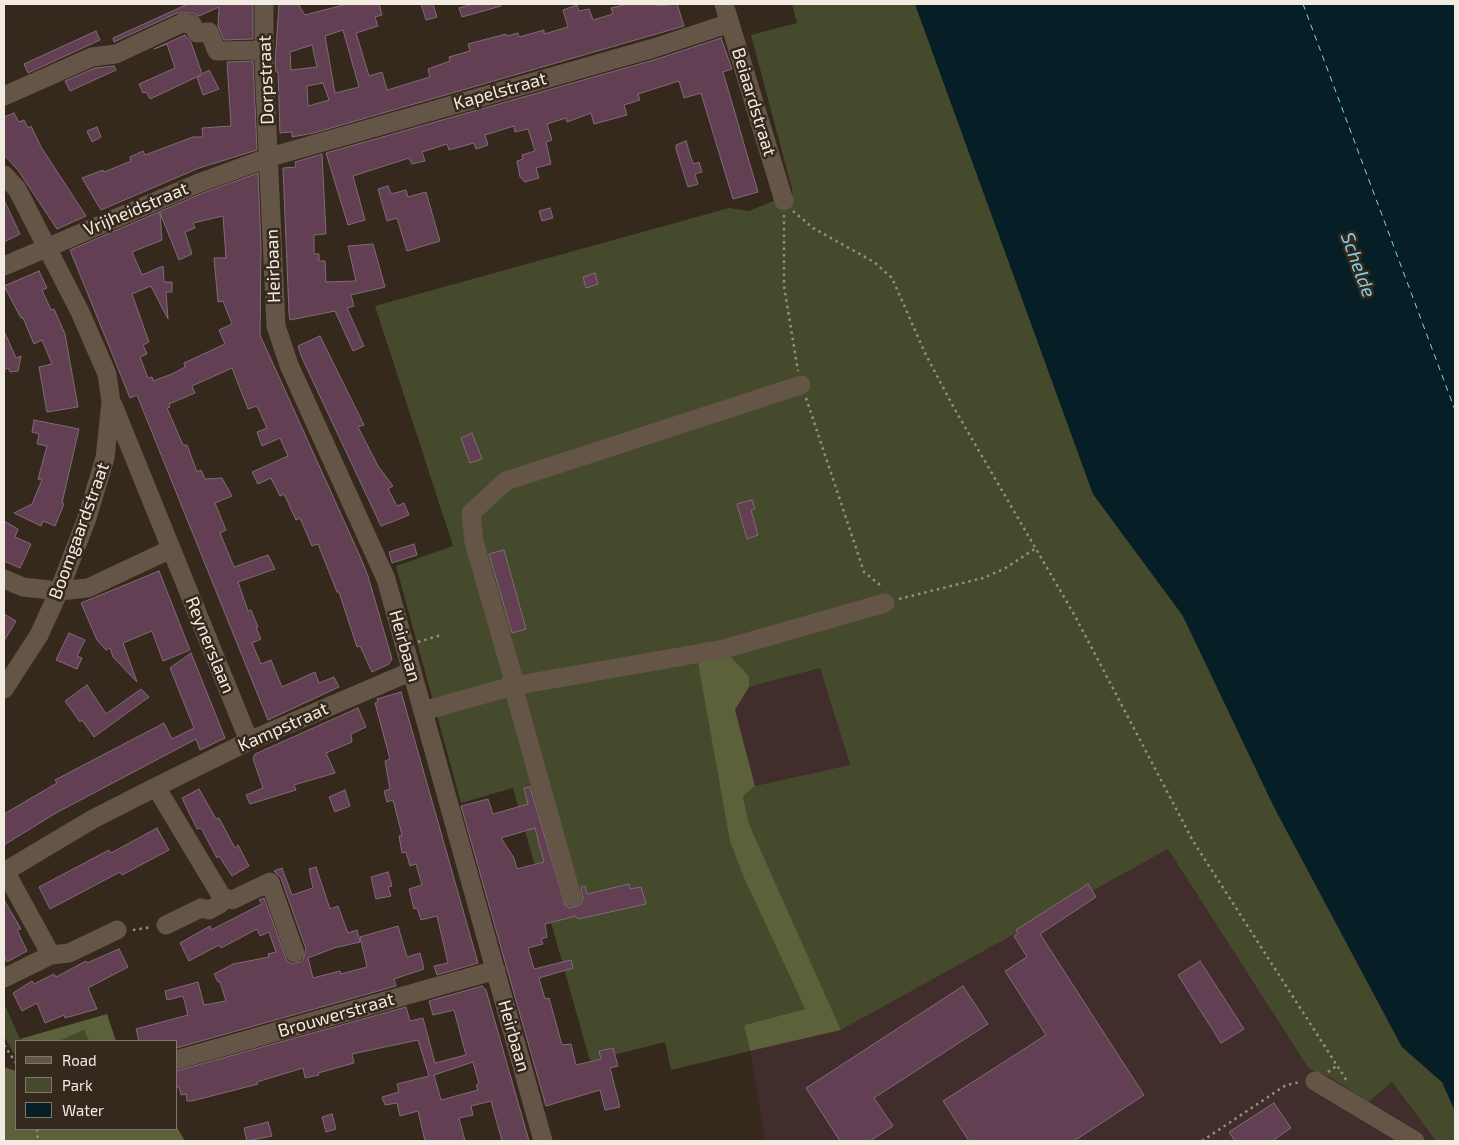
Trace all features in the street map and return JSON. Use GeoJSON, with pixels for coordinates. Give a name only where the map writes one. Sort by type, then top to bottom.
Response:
{"type":"FeatureCollection","features":[{"type":"Feature","properties":{"kind":"street","name":"Dorpstraat"},"geometry":{"type":"LineString","coordinates":[[264,4],[264,50],[270,157]]}},
{"type":"Feature","properties":{"kind":"street","name":"Beiaardstraat"},"geometry":{"type":"LineString","coordinates":[[724,4],[784,201]]}},
{"type":"Feature","properties":{"kind":"street","name":"Kapelstraat"},"geometry":{"type":"LineString","coordinates":[[270,157],[654,48],[730,22]]}},
{"type":"Feature","properties":{"kind":"street"},"geometry":{"type":"LineString","coordinates":[[4,96],[92,57],[116,54],[182,23],[192,24],[198,34],[209,32],[217,51],[264,50]]}},
{"type":"Feature","properties":{"kind":"street","name":"Vrijheidstraat"},"geometry":{"type":"LineString","coordinates":[[4,266],[199,183],[270,157]]}},
{"type":"Feature","properties":{"kind":"street","name":"Heirbaan"},"geometry":{"type":"LineString","coordinates":[[270,157],[274,307],[281,344],[381,566],[543,1141]]}},
{"type":"Feature","properties":{"kind":"street","name":"Boomgaardstraat"},"geometry":{"type":"LineString","coordinates":[[4,175],[16,189],[48,246],[107,374],[111,402],[105,458],[87,518],[39,635],[4,690]]}},
{"type":"Feature","properties":{"kind":"street"},"geometry":{"type":"LineString","coordinates":[[572,897],[513,686],[512,674],[474,542],[472,513],[506,482],[801,385]]}},
{"type":"Feature","properties":{"kind":"street","name":"Reynerslaan"},"geometry":{"type":"LineString","coordinates":[[111,402],[249,741]]}},
{"type":"Feature","properties":{"kind":"street"},"geometry":{"type":"LineString","coordinates":[[4,579],[23,587],[58,591],[88,588],[171,549]]}},
{"type":"Feature","properties":{"kind":"street"},"geometry":{"type":"LineString","coordinates":[[423,711],[513,686],[724,649],[885,603]]}},
{"type":"Feature","properties":{"kind":"street","name":"Kampstraat"},"geometry":{"type":"LineString","coordinates":[[51,955],[5,872],[93,819],[249,741],[412,671]]}},
{"type":"Feature","properties":{"kind":"street"},"geometry":{"type":"LineString","coordinates":[[156,787],[222,897],[232,900],[270,882],[295,953]]}},
{"type":"Feature","properties":{"kind":"street"},"geometry":{"type":"LineString","coordinates":[[166,925],[200,908],[208,910],[220,904],[222,897]]}},
{"type":"Feature","properties":{"kind":"street"},"geometry":{"type":"LineString","coordinates":[[4,978],[51,955],[69,953],[117,930]]}},
{"type":"Feature","properties":{"kind":"street","name":"Brouwerstraat"},"geometry":{"type":"LineString","coordinates":[[178,1059],[496,970]]}},
{"type":"Feature","properties":{"kind":"street"},"geometry":{"type":"LineString","coordinates":[[1315,1081],[1415,1141]]}},
{"type":"Feature","properties":{"kind":"path"},"geometry":{"type":"LineString","coordinates":[[784,201],[784,286],[801,385],[864,572],[879,584],[885,603],[983,578],[1004,569],[1036,548]]}},
{"type":"Feature","properties":{"kind":"path"},"geometry":{"type":"LineString","coordinates":[[784,201],[813,228],[874,262],[892,278],[926,355],[954,408],[1075,616],[1193,841],[1338,1066]]}},
{"type":"Feature","properties":{"kind":"path"},"geometry":{"type":"LineString","coordinates":[[412,643],[441,636]]}},
{"type":"Feature","properties":{"kind":"path"},"geometry":{"type":"LineString","coordinates":[[117,930],[119,932],[166,925]]}},
{"type":"Feature","properties":{"kind":"path"},"geometry":{"type":"LineString","coordinates":[[4,1045],[15,1062]]}},
{"type":"Feature","properties":{"kind":"path"},"geometry":{"type":"LineString","coordinates":[[1202,1141],[1286,1085],[1315,1081]]}},
{"type":"Feature","properties":{"kind":"shaded area"},"geometry":{"type":"Polygon","coordinates":[[[820,668],[850,766],[755,786],[735,710],[749,687],[820,668]]]}},
{"type":"Feature","properties":{"kind":"shaded area"},"geometry":{"type":"Polygon","coordinates":[[[1168,849],[1309,1069],[1330,1077],[1368,1102],[1392,1082],[1436,1141],[765,1141],[750,1051],[841,1030],[1168,849]]]}},
{"type":"Feature","properties":{"kind":"green space"},"geometry":{"type":"Polygon","coordinates":[[[792,4],[915,4],[1093,494],[1183,616],[1274,807],[1402,1047],[1442,1082],[1455,1111],[1455,1141],[1436,1141],[1392,1082],[1368,1102],[1330,1077],[1309,1069],[1168,849],[841,1030],[749,824],[743,796],[755,786],[850,765],[820,668],[749,687],[749,676],[731,657],[745,880],[805,1009],[744,1025],[750,1051],[671,1070],[665,1042],[590,1061],[513,788],[461,803],[396,566],[453,546],[375,306],[729,208],[749,211],[793,193],[751,35],[797,23],[792,4]]]}},
{"type":"Feature","properties":{"kind":"green space"},"geometry":{"type":"Polygon","coordinates":[[[731,657],[749,676],[749,687],[735,710],[755,786],[743,796],[749,824],[841,1030],[750,1051],[744,1025],[805,1009],[745,880],[730,841],[698,662],[731,657]]]}},
{"type":"Feature","properties":{"kind":"green space"},"geometry":{"type":"Polygon","coordinates":[[[4,1003],[22,1040],[15,1040],[15,1055],[4,1036],[4,1003]]]}},
{"type":"Feature","properties":{"kind":"green space"},"geometry":{"type":"Polygon","coordinates":[[[107,1014],[116,1040],[89,1040],[84,1030],[61,1040],[20,1039],[107,1014]]]}},
{"type":"Feature","properties":{"kind":"green space"},"geometry":{"type":"Polygon","coordinates":[[[84,1030],[89,1040],[61,1040],[84,1030]]]}},
{"type":"Feature","properties":{"kind":"green space"},"geometry":{"type":"Polygon","coordinates":[[[4,1067],[15,1071],[15,1130],[178,1129],[185,1141],[4,1141],[4,1067]]]}},
{"type":"Feature","properties":{"kind":"water","name":"Schelde"},"geometry":{"type":"Polygon","coordinates":[[[915,4],[1455,4],[1455,1111],[1442,1082],[1402,1047],[1274,807],[1183,616],[1093,494],[915,4]]]}},
{"type":"Feature","properties":{"kind":"building"},"geometry":{"type":"Polygon","coordinates":[[[188,4],[253,4],[253,39],[224,40],[218,26],[219,7],[199,16],[193,13],[177,13],[114,42],[113,38],[188,4]]]}},
{"type":"Feature","properties":{"kind":"building"},"geometry":{"type":"Polygon","coordinates":[[[279,4],[298,4],[305,15],[347,4],[379,4],[382,15],[375,17],[378,26],[356,33],[369,76],[382,72],[387,90],[430,77],[428,69],[450,61],[449,57],[470,51],[468,44],[506,34],[507,36],[518,33],[519,37],[544,30],[544,34],[568,27],[563,10],[577,5],[579,11],[589,9],[593,20],[613,14],[611,8],[628,4],[656,4],[657,6],[677,4],[684,26],[314,133],[292,137],[292,132],[280,133],[278,72],[276,72],[279,4]],[[343,30],[325,36],[335,93],[359,87],[343,30]],[[312,45],[290,52],[291,70],[317,67],[312,45]],[[323,83],[307,86],[308,106],[329,100],[323,83]]]}},
{"type":"Feature","properties":{"kind":"building"},"geometry":{"type":"Polygon","coordinates":[[[421,4],[433,4],[437,17],[426,20],[421,4]]]}},
{"type":"Feature","properties":{"kind":"building"},"geometry":{"type":"Polygon","coordinates":[[[473,4],[501,4],[501,6],[462,17],[459,8],[473,4]]]}},
{"type":"Feature","properties":{"kind":"building"},"geometry":{"type":"Polygon","coordinates":[[[96,31],[100,40],[28,73],[24,64],[96,31]]]}},
{"type":"Feature","properties":{"kind":"building"},"geometry":{"type":"Polygon","coordinates":[[[185,35],[191,42],[202,74],[209,70],[219,89],[203,95],[197,77],[201,75],[150,99],[146,92],[143,93],[139,84],[175,68],[167,44],[154,49],[185,35]]]}},
{"type":"Feature","properties":{"kind":"building"},"geometry":{"type":"Polygon","coordinates":[[[721,38],[732,69],[723,72],[758,192],[733,199],[701,93],[684,98],[679,81],[638,94],[640,100],[624,105],[627,115],[594,124],[591,113],[567,122],[566,118],[547,124],[552,140],[546,142],[551,164],[536,168],[539,178],[525,182],[520,177],[517,161],[523,159],[522,155],[535,151],[528,129],[515,132],[514,126],[485,135],[488,145],[476,149],[474,143],[449,150],[447,144],[422,152],[425,161],[412,164],[409,158],[353,176],[365,220],[348,225],[326,153],[657,59],[721,38]]]}},
{"type":"Feature","properties":{"kind":"building"},"geometry":{"type":"Polygon","coordinates":[[[253,61],[257,150],[199,168],[101,210],[82,178],[103,170],[104,172],[131,161],[130,157],[143,151],[145,155],[193,137],[203,137],[202,128],[231,126],[227,62],[253,61]]]}},
{"type":"Feature","properties":{"kind":"building"},"geometry":{"type":"Polygon","coordinates":[[[114,66],[116,70],[70,91],[65,81],[95,68],[114,66]]]}},
{"type":"Feature","properties":{"kind":"building"},"geometry":{"type":"Polygon","coordinates":[[[14,113],[19,122],[24,120],[28,128],[31,126],[41,147],[86,216],[57,229],[18,170],[4,155],[4,117],[14,113]]]}},
{"type":"Feature","properties":{"kind":"building"},"geometry":{"type":"Polygon","coordinates":[[[97,127],[101,137],[92,142],[87,131],[97,127]]]}},
{"type":"Feature","properties":{"kind":"building"},"geometry":{"type":"Polygon","coordinates":[[[686,141],[694,164],[699,162],[702,172],[695,174],[698,184],[688,187],[676,149],[676,145],[686,141]]]}},
{"type":"Feature","properties":{"kind":"building"},"geometry":{"type":"Polygon","coordinates":[[[322,154],[326,234],[314,235],[314,254],[319,254],[319,261],[325,261],[326,282],[356,281],[348,246],[373,244],[385,287],[351,295],[354,306],[347,308],[364,346],[353,351],[335,311],[290,320],[283,168],[296,167],[295,162],[322,154]]]}},
{"type":"Feature","properties":{"kind":"building"},"geometry":{"type":"Polygon","coordinates":[[[258,173],[261,247],[260,335],[368,576],[392,659],[389,664],[372,672],[360,646],[357,647],[339,592],[337,592],[318,544],[312,546],[300,518],[296,520],[284,494],[280,496],[271,478],[258,484],[252,472],[288,456],[280,438],[262,446],[257,432],[267,428],[257,406],[248,409],[232,368],[192,386],[195,393],[169,404],[170,407],[167,408],[183,445],[187,445],[197,472],[201,470],[205,479],[222,478],[232,496],[215,503],[226,530],[220,533],[234,567],[268,555],[275,569],[238,582],[248,611],[251,610],[258,627],[256,627],[261,639],[252,643],[261,664],[271,660],[282,687],[315,672],[319,683],[334,677],[339,687],[268,720],[137,395],[130,398],[70,250],[203,193],[258,173]],[[160,213],[162,240],[132,252],[142,275],[163,266],[164,282],[172,282],[172,292],[166,292],[168,319],[151,286],[132,294],[149,342],[143,345],[147,354],[140,357],[148,378],[152,377],[153,381],[172,374],[185,367],[184,363],[225,344],[219,330],[232,324],[223,301],[218,302],[214,258],[226,258],[223,216],[193,223],[195,228],[185,232],[192,254],[179,260],[160,213]]]}},
{"type":"Feature","properties":{"kind":"building"},"geometry":{"type":"Polygon","coordinates":[[[388,186],[391,194],[406,190],[408,197],[426,192],[440,241],[407,251],[397,218],[387,221],[378,189],[388,186]]]}},
{"type":"Feature","properties":{"kind":"building"},"geometry":{"type":"Polygon","coordinates":[[[4,200],[20,234],[4,242],[4,200]]]}},
{"type":"Feature","properties":{"kind":"building"},"geometry":{"type":"Polygon","coordinates":[[[550,208],[553,218],[542,221],[539,211],[550,208]]]}},
{"type":"Feature","properties":{"kind":"building"},"geometry":{"type":"Polygon","coordinates":[[[39,271],[47,288],[42,290],[51,310],[54,309],[65,334],[78,407],[47,412],[39,367],[52,364],[42,340],[34,344],[23,318],[21,318],[4,286],[39,271]]]}},
{"type":"Feature","properties":{"kind":"building"},"geometry":{"type":"Polygon","coordinates":[[[595,273],[598,284],[586,288],[583,277],[595,273]]]}},
{"type":"Feature","properties":{"kind":"building"},"geometry":{"type":"Polygon","coordinates":[[[4,331],[16,358],[21,356],[18,371],[10,372],[8,368],[4,370],[4,331]]]}},
{"type":"Feature","properties":{"kind":"building"},"geometry":{"type":"Polygon","coordinates":[[[320,336],[364,425],[358,427],[378,466],[393,486],[388,489],[397,506],[404,503],[409,515],[381,526],[298,346],[320,336]]]}},
{"type":"Feature","properties":{"kind":"building"},"geometry":{"type":"Polygon","coordinates":[[[34,420],[79,429],[62,503],[64,504],[55,526],[43,521],[41,526],[14,513],[32,504],[42,480],[38,479],[47,446],[37,444],[39,434],[32,432],[34,420]]]}},
{"type":"Feature","properties":{"kind":"building"},"geometry":{"type":"Polygon","coordinates":[[[472,433],[482,459],[470,463],[461,438],[472,433]]]}},
{"type":"Feature","properties":{"kind":"building"},"geometry":{"type":"Polygon","coordinates":[[[752,500],[755,509],[751,510],[758,535],[747,539],[737,504],[752,500]]]}},
{"type":"Feature","properties":{"kind":"building"},"geometry":{"type":"Polygon","coordinates":[[[4,521],[18,529],[15,537],[31,544],[20,568],[4,561],[4,521]]]}},
{"type":"Feature","properties":{"kind":"building"},"geometry":{"type":"Polygon","coordinates":[[[414,544],[417,555],[392,563],[389,552],[414,544]]]}},
{"type":"Feature","properties":{"kind":"building"},"geometry":{"type":"Polygon","coordinates":[[[504,550],[526,629],[512,633],[489,554],[504,550]]]}},
{"type":"Feature","properties":{"kind":"building"},"geometry":{"type":"Polygon","coordinates":[[[159,571],[190,650],[163,661],[152,631],[123,643],[137,682],[113,657],[110,648],[106,650],[97,640],[81,603],[159,571]]]}},
{"type":"Feature","properties":{"kind":"building"},"geometry":{"type":"Polygon","coordinates":[[[4,614],[16,621],[4,641],[4,614]]]}},
{"type":"Feature","properties":{"kind":"building"},"geometry":{"type":"Polygon","coordinates":[[[69,633],[85,640],[77,656],[82,658],[77,669],[56,660],[69,633]]]}},
{"type":"Feature","properties":{"kind":"building"},"geometry":{"type":"Polygon","coordinates":[[[191,653],[225,738],[200,750],[196,739],[56,813],[4,845],[4,814],[57,783],[55,780],[164,723],[172,739],[194,728],[170,668],[191,653]]]}},
{"type":"Feature","properties":{"kind":"building"},"geometry":{"type":"Polygon","coordinates":[[[87,685],[106,714],[141,689],[149,697],[94,737],[65,701],[87,685]]]}},
{"type":"Feature","properties":{"kind":"building"},"geometry":{"type":"Polygon","coordinates":[[[401,692],[478,963],[437,975],[434,966],[448,963],[437,916],[421,920],[417,908],[414,909],[409,889],[422,885],[416,864],[410,866],[406,852],[402,853],[399,836],[402,835],[393,800],[387,802],[384,791],[390,789],[385,761],[390,759],[375,703],[378,702],[377,699],[401,692]]]}},
{"type":"Feature","properties":{"kind":"building"},"geometry":{"type":"Polygon","coordinates":[[[358,708],[366,727],[351,734],[352,742],[326,753],[335,773],[294,785],[296,790],[250,804],[246,795],[263,788],[253,759],[255,754],[358,708]]]}},
{"type":"Feature","properties":{"kind":"building"},"geometry":{"type":"Polygon","coordinates":[[[530,787],[565,905],[570,908],[580,905],[583,899],[581,887],[585,886],[587,894],[629,884],[630,889],[641,887],[646,904],[578,919],[576,916],[545,924],[547,937],[541,939],[543,944],[528,948],[534,969],[571,960],[573,968],[539,978],[545,999],[549,998],[562,1045],[571,1044],[576,1065],[601,1059],[599,1051],[613,1048],[618,1066],[610,1068],[620,1107],[605,1110],[600,1090],[546,1106],[461,806],[488,799],[493,814],[528,804],[524,788],[530,787]],[[535,828],[501,838],[514,858],[517,869],[544,862],[535,828]]]}},
{"type":"Feature","properties":{"kind":"building"},"geometry":{"type":"Polygon","coordinates":[[[199,789],[216,819],[219,818],[235,848],[238,845],[249,866],[232,876],[219,856],[217,858],[201,828],[197,829],[182,798],[199,789]]]}},
{"type":"Feature","properties":{"kind":"building"},"geometry":{"type":"Polygon","coordinates":[[[345,790],[350,806],[335,812],[329,797],[345,790]]]}},
{"type":"Feature","properties":{"kind":"building"},"geometry":{"type":"Polygon","coordinates":[[[157,828],[169,850],[122,875],[120,872],[50,909],[39,887],[109,850],[111,853],[157,828]]]}},
{"type":"Feature","properties":{"kind":"building"},"geometry":{"type":"Polygon","coordinates":[[[316,867],[330,909],[338,906],[348,933],[357,930],[360,942],[334,948],[308,958],[313,978],[340,971],[341,974],[367,967],[360,937],[398,926],[407,957],[420,953],[424,969],[394,979],[396,986],[178,1047],[178,1040],[139,1040],[136,1029],[188,1015],[183,996],[167,1000],[165,991],[198,982],[204,1005],[226,1001],[220,982],[218,982],[214,974],[233,964],[269,957],[268,954],[276,952],[269,932],[260,936],[257,929],[221,948],[219,945],[189,961],[180,943],[210,926],[211,930],[262,904],[259,900],[264,898],[287,961],[293,964],[303,961],[306,949],[281,878],[274,871],[282,868],[292,895],[313,888],[309,869],[316,867]]]}},
{"type":"Feature","properties":{"kind":"building"},"geometry":{"type":"Polygon","coordinates":[[[388,872],[392,886],[388,887],[391,896],[376,899],[371,877],[388,872]]]}},
{"type":"Feature","properties":{"kind":"building"},"geometry":{"type":"Polygon","coordinates":[[[1088,884],[1096,897],[1040,934],[1144,1095],[1074,1141],[969,1141],[943,1101],[1046,1035],[1005,971],[1027,957],[1014,936],[1018,933],[1016,930],[1088,884]]]}},
{"type":"Feature","properties":{"kind":"building"},"geometry":{"type":"Polygon","coordinates":[[[4,900],[21,929],[17,930],[27,951],[7,962],[4,957],[4,900]]]}},
{"type":"Feature","properties":{"kind":"building"},"geometry":{"type":"Polygon","coordinates":[[[119,949],[128,967],[88,988],[97,1009],[65,1018],[64,1015],[45,1023],[37,1003],[22,1011],[13,993],[32,981],[34,984],[54,974],[56,977],[86,961],[87,963],[119,949]]]}},
{"type":"Feature","properties":{"kind":"building"},"geometry":{"type":"Polygon","coordinates":[[[1200,961],[1244,1029],[1221,1043],[1178,975],[1200,961]]]}},
{"type":"Feature","properties":{"kind":"building"},"geometry":{"type":"Polygon","coordinates":[[[482,986],[486,990],[529,1141],[502,1141],[491,1101],[471,1106],[473,1115],[459,1118],[465,1141],[425,1141],[418,1111],[400,1116],[397,1103],[385,1105],[382,1097],[399,1092],[397,1084],[429,1076],[418,1040],[352,1054],[354,1063],[318,1073],[319,1075],[305,1078],[303,1068],[257,1082],[258,1084],[192,1101],[187,1101],[186,1094],[181,1095],[178,1087],[178,1070],[406,1007],[410,1021],[423,1018],[435,1063],[466,1055],[454,1010],[433,1015],[429,1001],[482,986]],[[473,1062],[434,1075],[441,1100],[478,1090],[476,1085],[479,1084],[473,1062]]]}},
{"type":"Feature","properties":{"kind":"building"},"geometry":{"type":"Polygon","coordinates":[[[963,986],[988,1024],[874,1098],[893,1126],[870,1141],[840,1141],[806,1088],[963,986]]]}},
{"type":"Feature","properties":{"kind":"building"},"geometry":{"type":"Polygon","coordinates":[[[1274,1103],[1291,1128],[1272,1141],[1235,1141],[1229,1132],[1274,1103]]]}},
{"type":"Feature","properties":{"kind":"building"},"geometry":{"type":"Polygon","coordinates":[[[332,1114],[336,1129],[326,1132],[322,1117],[332,1114]]]}},
{"type":"Feature","properties":{"kind":"building"},"geometry":{"type":"Polygon","coordinates":[[[268,1122],[272,1136],[247,1141],[244,1128],[268,1122]]]}},
{"type":"Feature","properties":{"kind":"ferry route"},"geometry":{"type":"LineString","coordinates":[[1303,4],[1455,410]]}}]}
